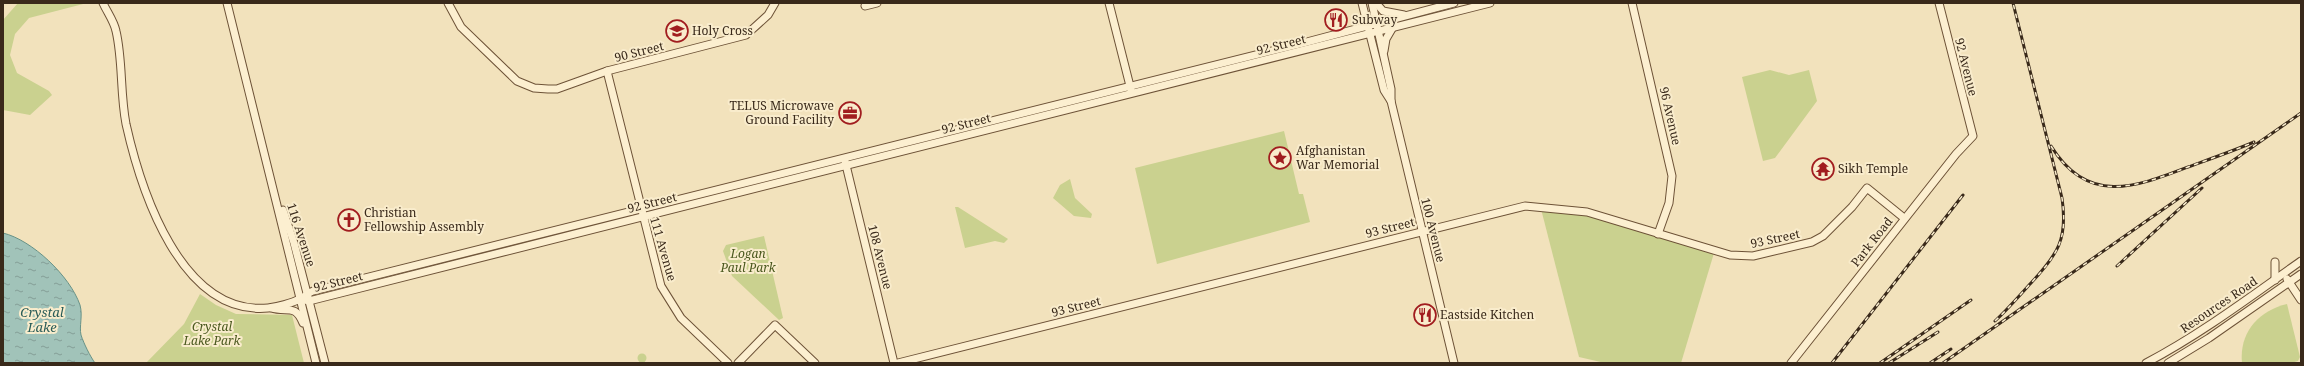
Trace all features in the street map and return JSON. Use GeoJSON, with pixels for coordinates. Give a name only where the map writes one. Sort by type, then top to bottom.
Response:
{"type":"FeatureCollection","features":[{"type":"Feature","properties":{"kind":"main road"},"geometry":{"type":"LineString","coordinates":[[103,3],[116,30],[122,100],[137,168],[154,212],[169,240],[187,269],[204,288],[213,294],[237,305],[278,310],[292,310],[298,312],[312,346]]}},
{"type":"Feature","properties":{"kind":"main road","name":"116 Avenue"},"geometry":{"type":"LineString","coordinates":[[227,3],[316,363]]}},
{"type":"Feature","properties":{"kind":"main road","name":"90 Street"},"geometry":{"type":"LineString","coordinates":[[448,3],[461,27],[505,71],[517,81],[534,88],[548,89],[567,86],[607,71],[746,35],[774,6]]}},
{"type":"Feature","properties":{"kind":"main road"},"geometry":{"type":"LineString","coordinates":[[865,6],[877,3]]}},
{"type":"Feature","properties":{"kind":"main road"},"geometry":{"type":"LineString","coordinates":[[1110,3],[1132,94]]}},
{"type":"Feature","properties":{"kind":"main road","name":"100 Avenue"},"geometry":{"type":"LineString","coordinates":[[1362,3],[1383,55],[1391,89],[1391,101],[1454,363]]}},
{"type":"Feature","properties":{"kind":"main road","name":"100 Avenue"},"geometry":{"type":"LineString","coordinates":[[1372,3],[1373,29],[1384,90],[1391,101]]}},
{"type":"Feature","properties":{"kind":"main road"},"geometry":{"type":"LineString","coordinates":[[1376,3],[1383,11],[1406,16]]}},
{"type":"Feature","properties":{"kind":"main road","name":"92 Street"},"geometry":{"type":"LineString","coordinates":[[300,299],[643,216],[1132,94],[1373,29],[1406,16],[1454,3]]}},
{"type":"Feature","properties":{"kind":"main road","name":"92 Street"},"geometry":{"type":"LineString","coordinates":[[308,297],[641,208],[844,157],[1130,86],[1373,29],[1393,27],[1490,3]]}},
{"type":"Feature","properties":{"kind":"main road","name":"96 Avenue"},"geometry":{"type":"LineString","coordinates":[[1632,3],[1672,176],[1669,203],[1658,234]]}},
{"type":"Feature","properties":{"kind":"main road","name":"92 Avenue"},"geometry":{"type":"LineString","coordinates":[[1939,3],[1973,136]]}},
{"type":"Feature","properties":{"kind":"main road"},"geometry":{"type":"LineString","coordinates":[[1383,55],[1386,39],[1393,27]]}},
{"type":"Feature","properties":{"kind":"main road","name":"111 Avenue"},"geometry":{"type":"LineString","coordinates":[[607,71],[661,286],[681,318],[728,363]]}},
{"type":"Feature","properties":{"kind":"main road","name":"Park Road"},"geometry":{"type":"LineString","coordinates":[[1791,363],[1904,218],[1973,136]]}},
{"type":"Feature","properties":{"kind":"main road","name":"108 Avenue"},"geometry":{"type":"LineString","coordinates":[[844,157],[894,363]]}},
{"type":"Feature","properties":{"kind":"main road","name":"116 Avenue"},"geometry":{"type":"LineString","coordinates":[[272,184],[294,243],[325,363]]}},
{"type":"Feature","properties":{"kind":"main road","name":"93 Street"},"geometry":{"type":"LineString","coordinates":[[898,363],[1525,206],[1587,212],[1730,255],[1753,256],[1767,254],[1812,242],[1823,236],[1852,207],[1867,188],[1904,218]]}},
{"type":"Feature","properties":{"kind":"main road","name":"Resources Road"},"geometry":{"type":"LineString","coordinates":[[2146,363],[2176,347],[2301,261]]}},
{"type":"Feature","properties":{"kind":"main road"},"geometry":{"type":"LineString","coordinates":[[2275,262],[2275,280]]}},
{"type":"Feature","properties":{"kind":"main road"},"geometry":{"type":"LineString","coordinates":[[2284,274],[2301,300]]}},
{"type":"Feature","properties":{"kind":"main road","name":"Resources Road"},"geometry":{"type":"LineString","coordinates":[[2168,363],[2208,338],[2301,274]]}},
{"type":"Feature","properties":{"kind":"main road"},"geometry":{"type":"LineString","coordinates":[[269,308],[300,299]]}},
{"type":"Feature","properties":{"kind":"main road"},"geometry":{"type":"LineString","coordinates":[[738,363],[775,325],[815,363]]}},
{"type":"Feature","properties":{"kind":"green space"},"geometry":{"type":"Polygon","coordinates":[[[18,3],[87,3],[29,18],[15,34],[10,55],[17,73],[49,91],[52,95],[30,115],[3,110],[3,20],[18,3]]]}},
{"type":"Feature","properties":{"kind":"green space"},"geometry":{"type":"Polygon","coordinates":[[[1770,70],[1789,75],[1809,70],[1817,101],[1775,158],[1763,161],[1742,77],[1770,70]]]}},
{"type":"Feature","properties":{"kind":"green space"},"geometry":{"type":"Polygon","coordinates":[[[1284,131],[1299,194],[1303,194],[1310,222],[1157,264],[1135,168],[1284,131]]]}},
{"type":"Feature","properties":{"kind":"green space"},"geometry":{"type":"Polygon","coordinates":[[[1070,179],[1075,198],[1092,214],[1091,218],[1074,216],[1053,198],[1060,185],[1070,179]]]}},
{"type":"Feature","properties":{"kind":"green space"},"geometry":{"type":"Polygon","coordinates":[[[1540,205],[1590,209],[1714,253],[1681,363],[1605,363],[1579,357],[1540,205]]]}},
{"type":"Feature","properties":{"kind":"green space"},"geometry":{"type":"Polygon","coordinates":[[[955,207],[958,207],[1008,239],[1004,243],[995,241],[965,248],[955,207]]]}},
{"type":"Feature","properties":{"kind":"green space","name":"Logan Paul Park"},"geometry":{"type":"Polygon","coordinates":[[[764,236],[783,318],[779,320],[732,276],[723,251],[726,245],[764,236]]]}},
{"type":"Feature","properties":{"kind":"green space","name":"Crystal Lake Park"},"geometry":{"type":"Polygon","coordinates":[[[200,294],[216,305],[236,314],[292,315],[304,363],[146,363],[184,324],[200,294]]]}},
{"type":"Feature","properties":{"kind":"green space"},"geometry":{"type":"Polygon","coordinates":[[[2287,304],[2300,357],[2298,361],[2291,363],[2242,363],[2244,342],[2252,325],[2267,312],[2287,304]]]}},
{"type":"Feature","properties":{"kind":"green space"},"geometry":{"type":"Polygon","coordinates":[[[640,354],[644,354],[646,358],[644,362],[640,362],[638,360],[638,356],[640,354]]]}},
{"type":"Feature","properties":{"kind":"water","name":"Crystal Lake"},"geometry":{"type":"Polygon","coordinates":[[[3,233],[26,243],[37,251],[59,271],[68,282],[80,305],[81,335],[87,350],[95,363],[3,363],[3,233]]]}},
{"type":"Feature","properties":{"kind":"railway"},"geometry":{"type":"LineString","coordinates":[[1995,321],[2048,263],[2059,245],[2063,224],[2062,198],[2013,3]]}},
{"type":"Feature","properties":{"kind":"railway"},"geometry":{"type":"LineString","coordinates":[[1943,363],[2301,113]]}},
{"type":"Feature","properties":{"kind":"railway"},"geometry":{"type":"LineString","coordinates":[[2051,146],[2065,165],[2081,177],[2097,184],[2114,186],[2132,185],[2150,181],[2254,142]]}},
{"type":"Feature","properties":{"kind":"railway"},"geometry":{"type":"LineString","coordinates":[[2117,266],[2202,188]]}},
{"type":"Feature","properties":{"kind":"railway"},"geometry":{"type":"LineString","coordinates":[[1832,363],[1963,195]]}},
{"type":"Feature","properties":{"kind":"railway"},"geometry":{"type":"LineString","coordinates":[[1880,363],[1971,300]]}},
{"type":"Feature","properties":{"kind":"railway"},"geometry":{"type":"LineString","coordinates":[[1889,363],[1938,332]]}},
{"type":"Feature","properties":{"kind":"railway"},"geometry":{"type":"LineString","coordinates":[[1930,363],[1951,349]]}},
{"type":"Feature","properties":{"kind":"place","name":"Subway"},"geometry":{"type":"Point","coordinates":[1336,20]}},
{"type":"Feature","properties":{"kind":"place","name":"Holy Cross"},"geometry":{"type":"Point","coordinates":[677,31]}},
{"type":"Feature","properties":{"kind":"place","name":"TELUS Microwave Ground Facility"},"geometry":{"type":"Point","coordinates":[850,113]}},
{"type":"Feature","properties":{"kind":"place","name":"Afghanistan War Memorial"},"geometry":{"type":"Point","coordinates":[1280,158]}},
{"type":"Feature","properties":{"kind":"place","name":"Sikh Temple"},"geometry":{"type":"Point","coordinates":[1823,169]}},
{"type":"Feature","properties":{"kind":"place","name":"Christian Fellowship Assembly"},"geometry":{"type":"Point","coordinates":[349,220]}},
{"type":"Feature","properties":{"kind":"place","name":"Eastside Kitchen"},"geometry":{"type":"Point","coordinates":[1425,315]}}]}
